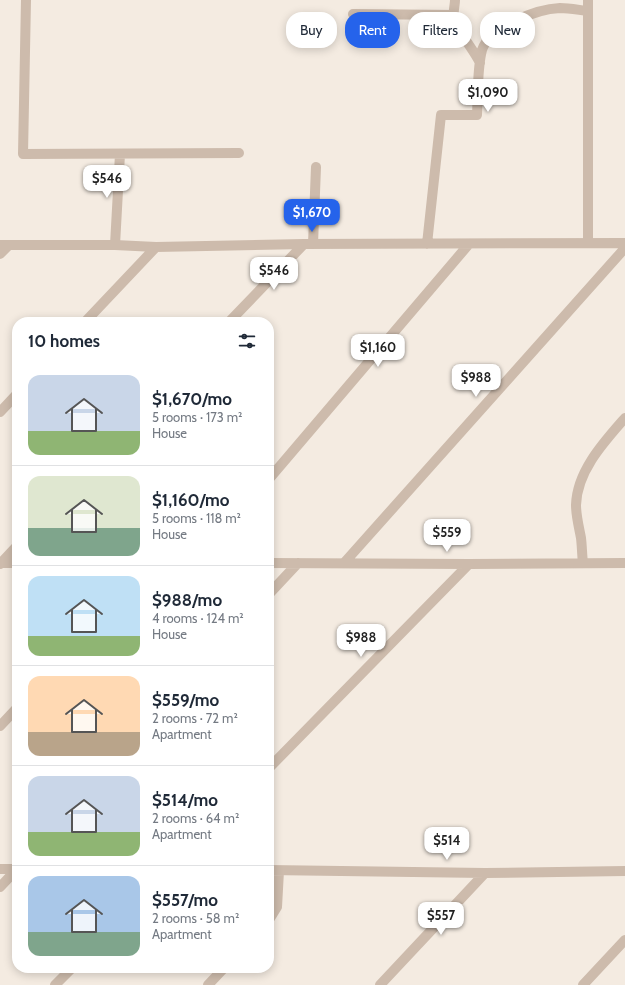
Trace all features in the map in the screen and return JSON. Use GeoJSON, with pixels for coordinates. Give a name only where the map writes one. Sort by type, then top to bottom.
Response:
{"type":"FeatureCollection","features":[{"type":"Feature","properties":{"kind":"street"},"geometry":{"type":"LineString","coordinates":[[26,0],[23,154],[239,153]]}},
{"type":"Feature","properties":{"kind":"street"},"geometry":{"type":"LineString","coordinates":[[454,12],[455,0]]}},
{"type":"Feature","properties":{"kind":"street"},"geometry":{"type":"LineString","coordinates":[[588,0],[588,243]]}},
{"type":"Feature","properties":{"kind":"street"},"geometry":{"type":"LineString","coordinates":[[427,244],[441,115],[477,115],[482,49],[490,36],[514,21],[532,14],[560,8],[588,11]]}},
{"type":"Feature","properties":{"kind":"street"},"geometry":{"type":"LineString","coordinates":[[472,48],[480,63]]}},
{"type":"Feature","properties":{"kind":"street"},"geometry":{"type":"LineString","coordinates":[[115,245],[120,154]]}},
{"type":"Feature","properties":{"kind":"street"},"geometry":{"type":"LineString","coordinates":[[235,317],[308,244],[316,167]]}},
{"type":"Feature","properties":{"kind":"street"},"geometry":{"type":"LineString","coordinates":[[0,254],[4,244],[156,247],[308,244],[625,243]]}},
{"type":"Feature","properties":{"kind":"street"},"geometry":{"type":"LineString","coordinates":[[274,473],[470,244]]}},
{"type":"Feature","properties":{"kind":"street"},"geometry":{"type":"LineString","coordinates":[[90,317],[156,247]]}},
{"type":"Feature","properties":{"kind":"street"},"geometry":{"type":"LineString","coordinates":[[344,563],[625,248]]}},
{"type":"Feature","properties":{"kind":"street"},"geometry":{"type":"LineString","coordinates":[[0,412],[12,399]]}},
{"type":"Feature","properties":{"kind":"street"},"geometry":{"type":"LineString","coordinates":[[583,563],[576,505],[579,488],[583,476],[593,459],[625,418]]}},
{"type":"Feature","properties":{"kind":"street"},"geometry":{"type":"LineString","coordinates":[[0,563],[12,551]]}},
{"type":"Feature","properties":{"kind":"street"},"geometry":{"type":"LineString","coordinates":[[0,563],[12,563]]}},
{"type":"Feature","properties":{"kind":"street"},"geometry":{"type":"LineString","coordinates":[[274,563],[625,563]]}},
{"type":"Feature","properties":{"kind":"street"},"geometry":{"type":"LineString","coordinates":[[274,589],[298,563]]}},
{"type":"Feature","properties":{"kind":"street"},"geometry":{"type":"LineString","coordinates":[[274,763],[469,564]]}},
{"type":"Feature","properties":{"kind":"street"},"geometry":{"type":"LineString","coordinates":[[0,726],[12,713]]}},
{"type":"Feature","properties":{"kind":"street"},"geometry":{"type":"LineString","coordinates":[[0,869],[12,869]]}},
{"type":"Feature","properties":{"kind":"street"},"geometry":{"type":"LineString","coordinates":[[274,912],[277,907],[274,871],[625,871]]}},
{"type":"Feature","properties":{"kind":"street"},"geometry":{"type":"LineString","coordinates":[[380,985],[485,872]]}},
{"type":"Feature","properties":{"kind":"street"},"geometry":{"type":"LineString","coordinates":[[0,887],[12,874]]}},
{"type":"Feature","properties":{"kind":"street"},"geometry":{"type":"LineString","coordinates":[[583,985],[625,940]]}},
{"type":"Feature","properties":{"kind":"street"},"geometry":{"type":"LineString","coordinates":[[55,985],[67,973]]}},
{"type":"Feature","properties":{"kind":"street"},"geometry":{"type":"LineString","coordinates":[[208,985],[219,973]]}}]}
